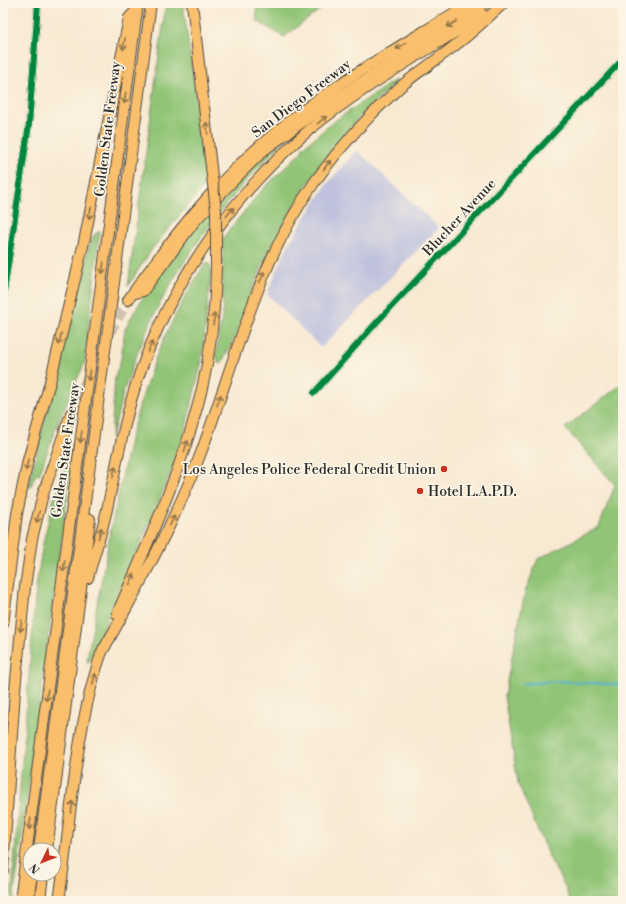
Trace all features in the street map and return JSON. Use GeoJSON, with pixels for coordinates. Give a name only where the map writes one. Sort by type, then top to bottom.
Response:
{"type":"FeatureCollection","features":[{"type":"Feature","properties":{"kind":"highway"},"geometry":{"type":"LineString","coordinates":[[41,842],[151,3]]}},
{"type":"Feature","properties":{"kind":"highway"},"geometry":{"type":"LineString","coordinates":[[48,842],[158,3]]}},
{"type":"Feature","properties":{"kind":"highway"},"geometry":{"type":"LineString","coordinates":[[59,901],[83,728],[101,654],[186,448],[198,407],[210,348],[215,311],[216,211],[192,3]]}},
{"type":"Feature","properties":{"kind":"highway","name":"San Diego Freeway"},"geometry":{"type":"LineString","coordinates":[[470,3],[351,77],[304,110],[263,142],[203,201],[166,247],[130,297],[143,291],[195,222],[264,150],[323,107],[485,3]]}},
{"type":"Feature","properties":{"kind":"highway"},"geometry":{"type":"LineString","coordinates":[[78,611],[107,510],[122,430],[139,374],[171,302],[207,242],[226,216],[266,171],[309,131],[347,102],[503,3]]}},
{"type":"Feature","properties":{"kind":"highway"},"geometry":{"type":"LineString","coordinates":[[101,654],[155,556],[185,492],[258,288],[278,242],[302,200],[343,144],[380,106],[421,70],[457,44],[503,3]]}},
{"type":"Feature","properties":{"kind":"highway"},"geometry":{"type":"LineString","coordinates":[[3,624],[17,514],[28,460],[84,242],[129,18],[140,5]]}},
{"type":"Feature","properties":{"kind":"highway","name":"Golden State Freeway"},"geometry":{"type":"LineString","coordinates":[[20,901],[130,59],[140,5]]}},
{"type":"Feature","properties":{"kind":"highway"},"geometry":{"type":"LineString","coordinates":[[36,842],[92,412],[86,398]]}},
{"type":"Feature","properties":{"kind":"highway"},"geometry":{"type":"LineString","coordinates":[[3,870],[16,683],[25,587],[32,539],[43,494],[71,413]]}},
{"type":"Feature","properties":{"kind":"highway"},"geometry":{"type":"LineString","coordinates":[[28,901],[31,882]]}},
{"type":"Feature","properties":{"kind":"highway"},"geometry":{"type":"LineString","coordinates":[[33,901],[35,882]]}},
{"type":"Feature","properties":{"kind":"highway"},"geometry":{"type":"LineString","coordinates":[[40,901],[42,882]]}},
{"type":"Feature","properties":{"kind":"street"},"geometry":{"type":"LineString","coordinates":[[3,298],[29,124],[38,3]]}},
{"type":"Feature","properties":{"kind":"street","name":"Blucher Avenue"},"geometry":{"type":"LineString","coordinates":[[314,393],[377,322],[623,59]]}},
{"type":"Feature","properties":{"kind":"shaded area"},"geometry":{"type":"Polygon","coordinates":[[[357,150],[439,228],[321,348],[267,294],[288,245],[327,184],[357,150]]]}},
{"type":"Feature","properties":{"kind":"green space"},"geometry":{"type":"Polygon","coordinates":[[[166,3],[183,3],[207,182],[152,249],[128,286],[166,3]]]}},
{"type":"Feature","properties":{"kind":"green space"},"geometry":{"type":"Polygon","coordinates":[[[256,3],[329,3],[284,37],[257,21],[256,3]]]}},
{"type":"Feature","properties":{"kind":"green space"},"geometry":{"type":"Polygon","coordinates":[[[395,80],[396,82],[358,118],[307,184],[269,250],[250,295],[238,331],[222,362],[219,364],[216,354],[223,310],[223,240],[226,234],[260,192],[303,150],[302,148],[336,120],[395,80]]]}},
{"type":"Feature","properties":{"kind":"green space"},"geometry":{"type":"Polygon","coordinates":[[[293,132],[246,181],[224,207],[204,233],[169,288],[139,349],[126,383],[111,439],[115,377],[121,359],[125,329],[138,305],[195,227],[248,170],[293,132]]]}},
{"type":"Feature","properties":{"kind":"green space"},"geometry":{"type":"Polygon","coordinates":[[[100,231],[84,364],[58,422],[39,475],[36,474],[30,488],[28,487],[89,247],[94,235],[100,231]]]}},
{"type":"Feature","properties":{"kind":"green space"},"geometry":{"type":"Polygon","coordinates":[[[206,262],[210,265],[211,273],[201,365],[182,444],[159,501],[88,663],[87,658],[112,524],[131,435],[140,404],[155,359],[167,332],[186,295],[206,262]]]}},
{"type":"Feature","properties":{"kind":"green space"},"geometry":{"type":"Polygon","coordinates":[[[623,383],[623,901],[570,901],[566,889],[548,855],[518,783],[504,696],[525,592],[538,559],[599,527],[615,485],[565,428],[623,383]]]}},
{"type":"Feature","properties":{"kind":"green space"},"geometry":{"type":"Polygon","coordinates":[[[75,436],[18,867],[13,901],[11,901],[36,587],[43,543],[55,494],[59,489],[75,436]]]}},
{"type":"Feature","properties":{"kind":"waterway"},"geometry":{"type":"LineString","coordinates":[[522,684],[557,681],[623,685]]}},
{"type":"Feature","properties":{"kind":"tunnel"},"geometry":{"type":"LineString","coordinates":[[71,413],[99,353],[128,300]]}},
{"type":"Feature","properties":{"kind":"cycle path"},"geometry":{"type":"LineString","coordinates":[[3,298],[29,124],[38,3]]}},
{"type":"Feature","properties":{"kind":"cycle path"},"geometry":{"type":"LineString","coordinates":[[314,393],[377,322],[623,59]]}},
{"type":"Feature","properties":{"kind":"place","name":"Los Angeles Police Federal Credit Union"},"geometry":{"type":"Point","coordinates":[444,469]}},
{"type":"Feature","properties":{"kind":"place","name":"Hotel L.A.P.D."},"geometry":{"type":"Point","coordinates":[420,491]}}]}
